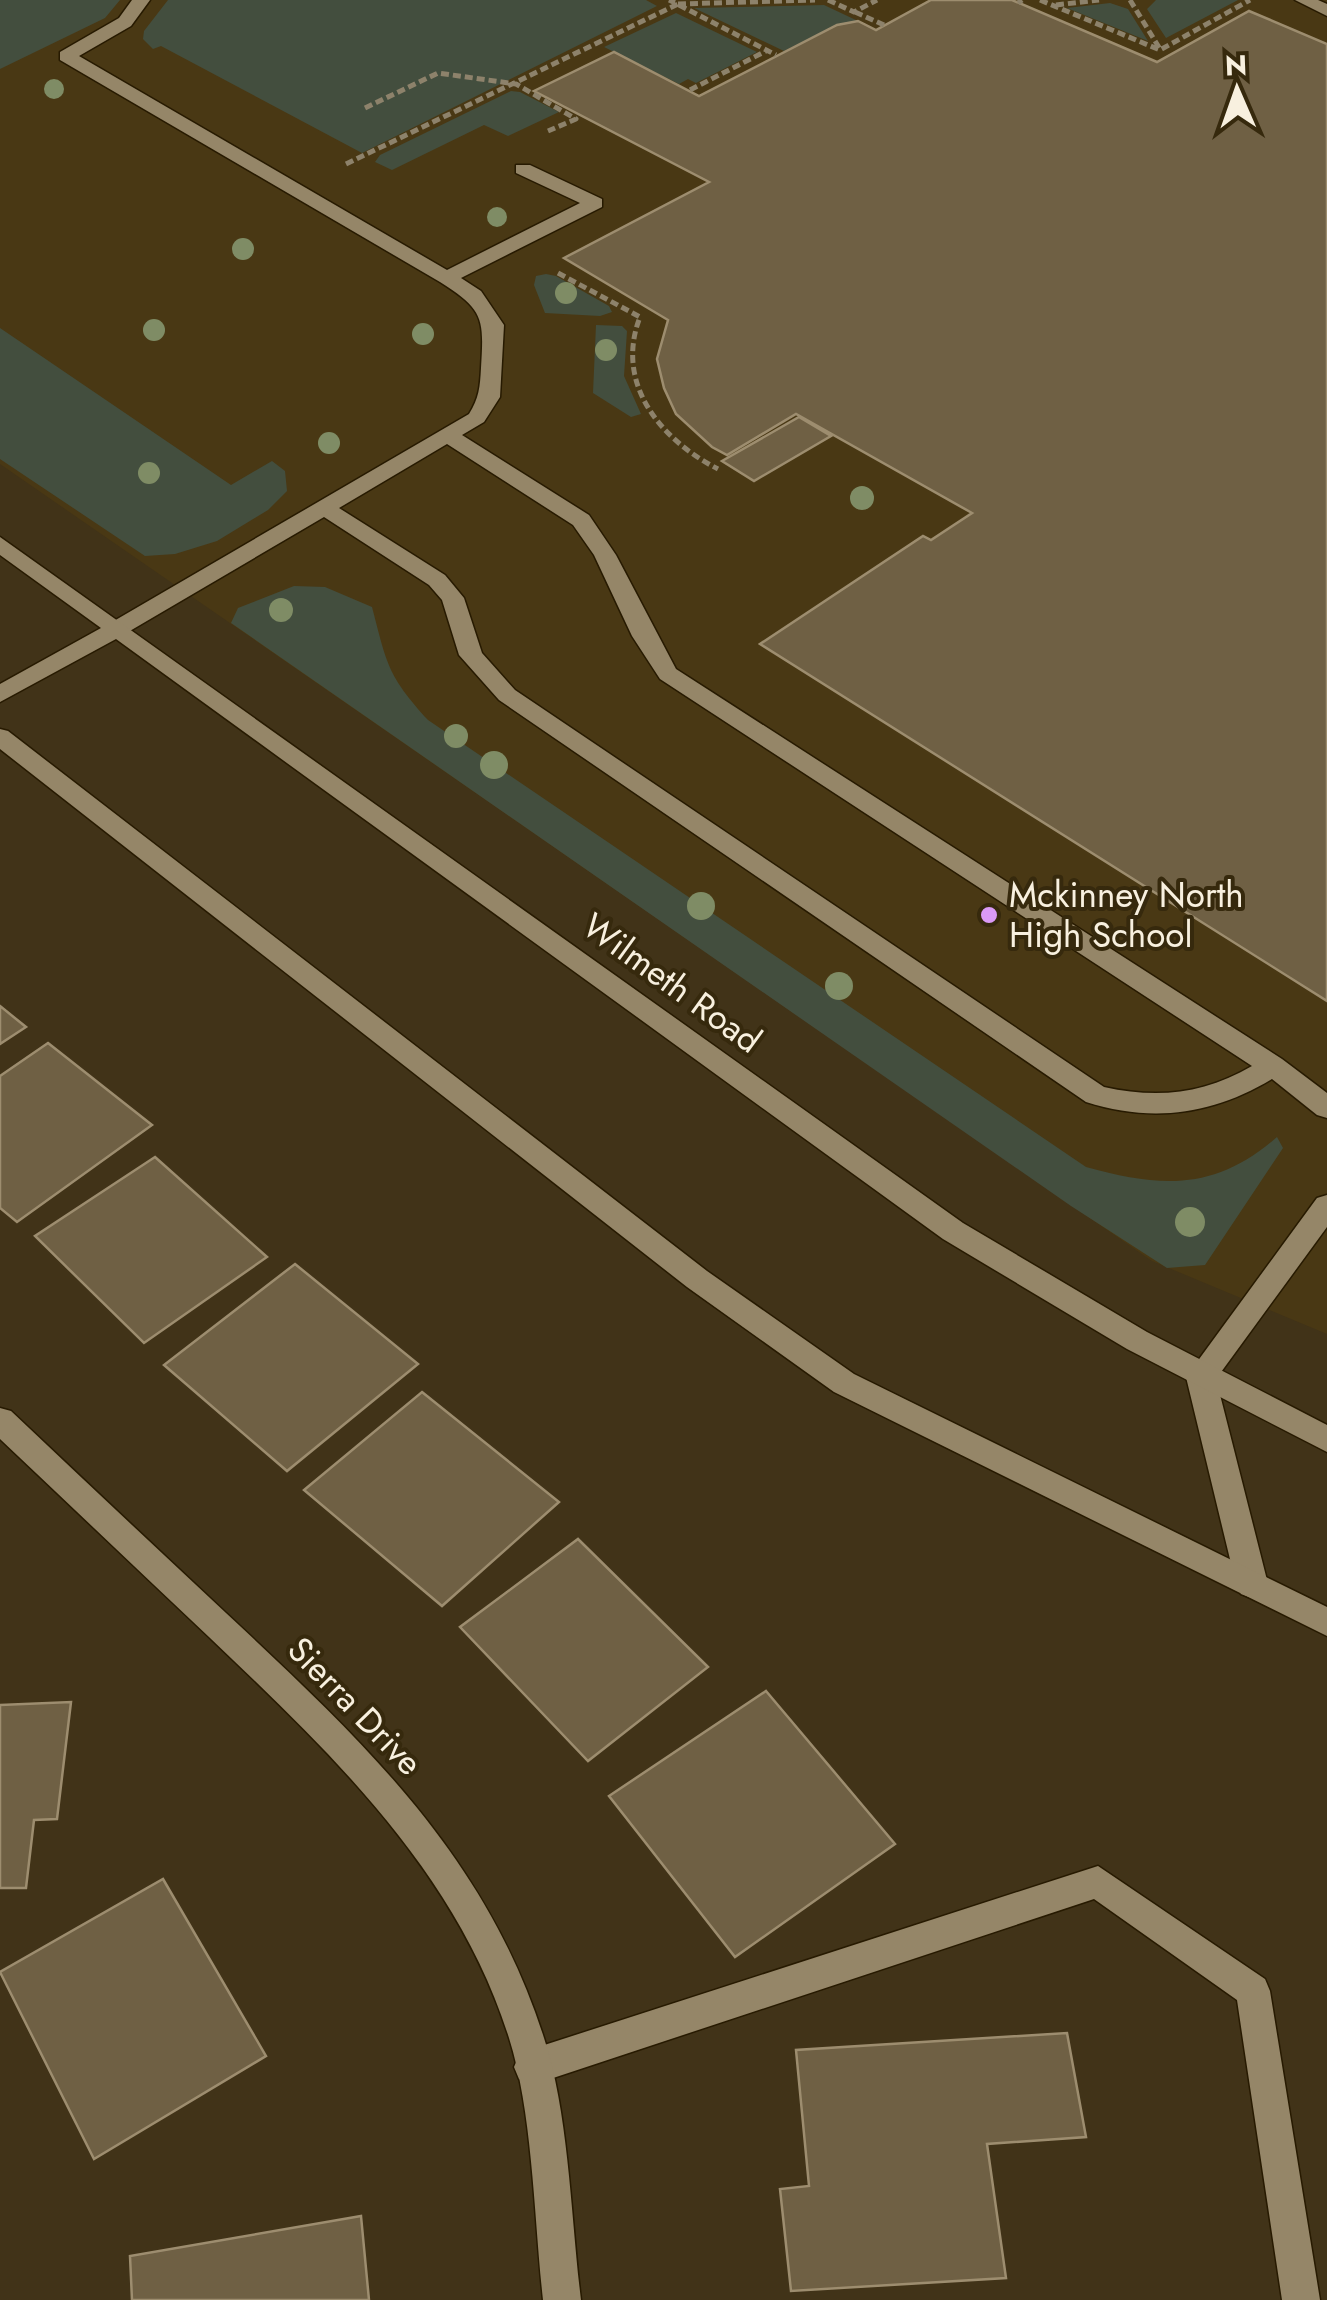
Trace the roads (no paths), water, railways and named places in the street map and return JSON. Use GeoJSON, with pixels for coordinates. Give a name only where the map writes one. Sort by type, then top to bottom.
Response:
{"type":"FeatureCollection","features":[{"type":"Feature","properties":{"kind":"main road"},"geometry":{"type":"LineString","coordinates":[[0,694],[477,418],[490,398],[494,324],[474,296],[66,56],[125,22],[141,0]]}},
{"type":"Feature","properties":{"kind":"main road"},"geometry":{"type":"LineString","coordinates":[[1304,0],[1327,10]]}},
{"type":"Feature","properties":{"kind":"main road"},"geometry":{"type":"LineString","coordinates":[[447,278],[595,204],[523,169]]}},
{"type":"Feature","properties":{"kind":"main road"},"geometry":{"type":"LineString","coordinates":[[447,435],[581,520],[595,536],[638,630],[668,674],[1273,1066],[1327,1108]]}},
{"type":"Feature","properties":{"kind":"main road"},"geometry":{"type":"LineString","coordinates":[[323,507],[438,580],[453,598],[471,656],[508,695],[1096,1094],[1160,1107],[1200,1103],[1236,1090],[1273,1066]]}},
{"type":"Feature","properties":{"kind":"main road","name":"Wilmeth Road"},"geometry":{"type":"LineString","coordinates":[[0,544],[954,1231],[1036,1284],[1201,1377],[1327,1438]]}},
{"type":"Feature","properties":{"kind":"main road"},"geometry":{"type":"LineString","coordinates":[[0,737],[697,1278],[844,1383],[1327,1622]]}},
{"type":"Feature","properties":{"kind":"main road"},"geometry":{"type":"LineString","coordinates":[[1252,1584],[1201,1377],[1327,1206]]}},
{"type":"Feature","properties":{"kind":"main road","name":"Sierra Drive"},"geometry":{"type":"LineString","coordinates":[[4,1432],[311,1713],[410,1820],[461,1894],[507,1982],[528,2042],[542,2122],[562,2300]]}},
{"type":"Feature","properties":{"kind":"main road"},"geometry":{"type":"LineString","coordinates":[[532,2067],[1098,1882],[1253,1991],[1301,2300]]}},
{"type":"Feature","properties":{"kind":"place","name":"Mckinney North High School"},"geometry":{"type":"Point","coordinates":[989,915]}}]}
